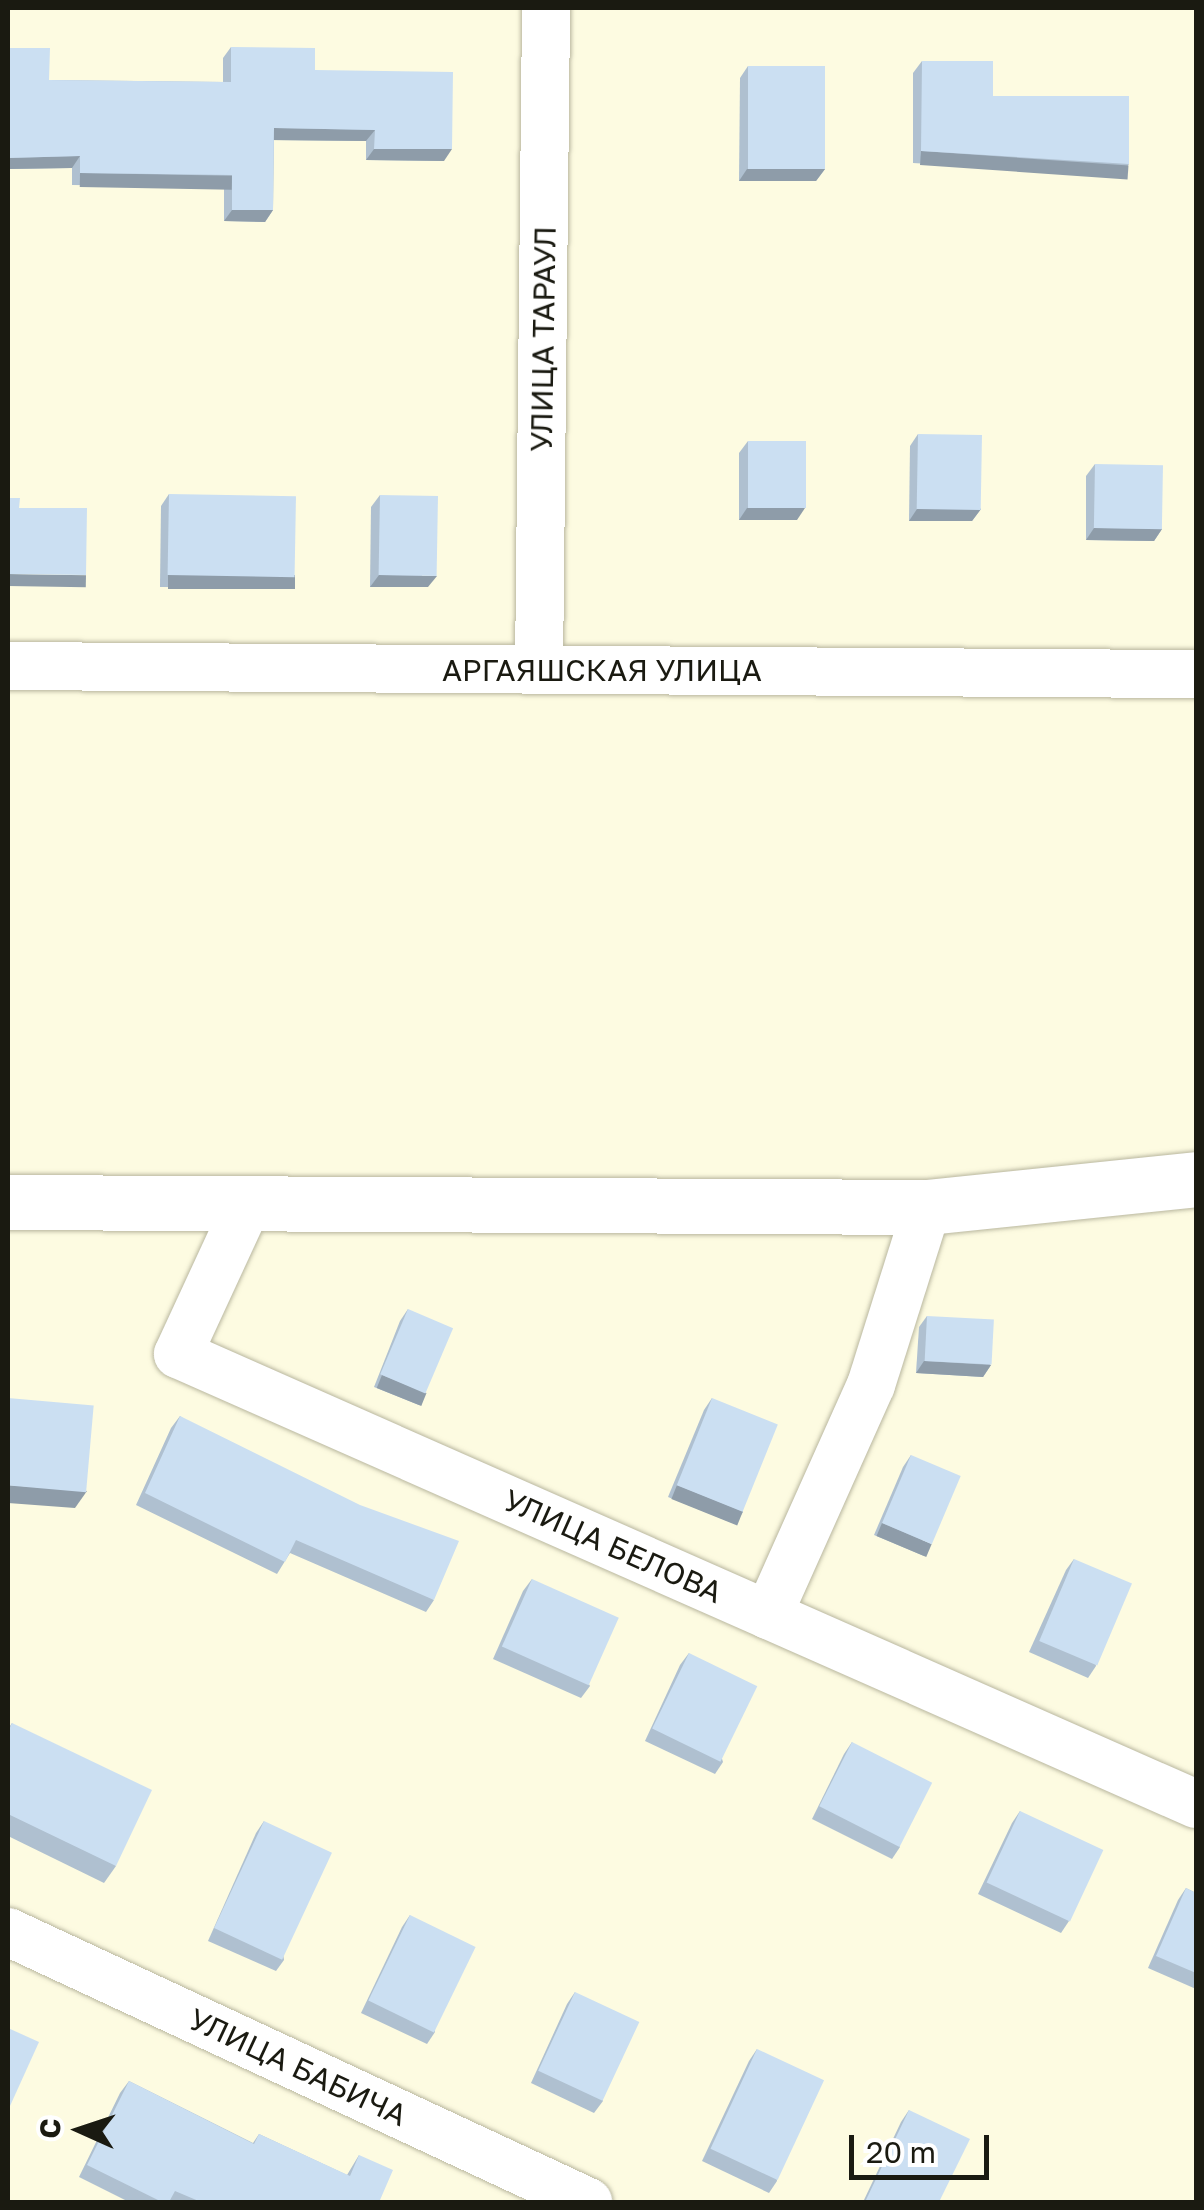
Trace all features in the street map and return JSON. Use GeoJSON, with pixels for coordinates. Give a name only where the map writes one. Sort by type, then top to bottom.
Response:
{"type":"FeatureCollection","features":[{"type":"Feature","properties":{"kind":"main road"},"geometry":{"type":"LineString","coordinates":[[8,1202],[246,1207],[927,1207],[1196,1179]]}},
{"type":"Feature","properties":{"kind":"street","name":"УЛИЦА ТАРАУЛ"},"geometry":{"type":"LineString","coordinates":[[539,670],[546,8]]}},
{"type":"Feature","properties":{"kind":"street","name":"АРГАЯШСКАЯ УЛИЦА"},"geometry":{"type":"LineString","coordinates":[[8,666],[1196,674]]}},
{"type":"Feature","properties":{"kind":"street","name":"УЛИЦА БЕЛОВА"},"geometry":{"type":"LineString","coordinates":[[246,1207],[178,1354],[1196,1804]]}},
{"type":"Feature","properties":{"kind":"street"},"geometry":{"type":"LineString","coordinates":[[768,1614],[871,1384],[927,1207]]}},
{"type":"Feature","properties":{"kind":"street","name":"УЛИЦА БАБИЧА"},"geometry":{"type":"LineString","coordinates":[[8,1932],[588,2202]]}},
{"type":"Feature","properties":{"kind":"building"},"geometry":{"type":"Polygon","coordinates":[[[231,47],[315,48],[315,70],[453,72],[452,149],[374,149],[375,130],[274,128],[273,210],[232,210],[232,175],[80,173],[80,156],[8,158],[8,48],[50,48],[49,80],[231,82],[231,47]]]}},
{"type":"Feature","properties":{"kind":"building"},"geometry":{"type":"Polygon","coordinates":[[[922,61],[993,61],[993,96],[1129,96],[1129,164],[921,151],[922,61]]]}},
{"type":"Feature","properties":{"kind":"building"},"geometry":{"type":"Polygon","coordinates":[[[748,66],[825,66],[825,169],[748,169],[748,66]]]}},
{"type":"Feature","properties":{"kind":"building"},"geometry":{"type":"Polygon","coordinates":[[[918,434],[982,435],[981,510],[917,509],[918,434]]]}},
{"type":"Feature","properties":{"kind":"building"},"geometry":{"type":"Polygon","coordinates":[[[748,441],[806,441],[806,508],[748,508],[748,441]]]}},
{"type":"Feature","properties":{"kind":"building"},"geometry":{"type":"Polygon","coordinates":[[[1095,464],[1163,465],[1162,529],[1094,528],[1095,464]]]}},
{"type":"Feature","properties":{"kind":"building"},"geometry":{"type":"Polygon","coordinates":[[[169,494],[296,496],[295,577],[168,575],[169,494]]]}},
{"type":"Feature","properties":{"kind":"building"},"geometry":{"type":"Polygon","coordinates":[[[380,495],[438,496],[437,576],[379,575],[380,495]]]}},
{"type":"Feature","properties":{"kind":"building"},"geometry":{"type":"Polygon","coordinates":[[[8,498],[20,498],[19,508],[87,508],[86,575],[8,574],[8,498]]]}},
{"type":"Feature","properties":{"kind":"building"},"geometry":{"type":"Polygon","coordinates":[[[408,1309],[453,1328],[425,1394],[380,1374],[408,1309]]]}},
{"type":"Feature","properties":{"kind":"building"},"geometry":{"type":"Polygon","coordinates":[[[927,1316],[994,1320],[992,1364],[925,1361],[927,1316]]]}},
{"type":"Feature","properties":{"kind":"building"},"geometry":{"type":"Polygon","coordinates":[[[8,1398],[94,1405],[86,1492],[8,1485],[8,1398]]]}},
{"type":"Feature","properties":{"kind":"building"},"geometry":{"type":"Polygon","coordinates":[[[712,1398],[778,1425],[743,1512],[677,1485],[712,1398]]]}},
{"type":"Feature","properties":{"kind":"building"},"geometry":{"type":"Polygon","coordinates":[[[180,1416],[360,1505],[459,1541],[434,1600],[296,1540],[285,1562],[145,1493],[180,1416]]]}},
{"type":"Feature","properties":{"kind":"building"},"geometry":{"type":"Polygon","coordinates":[[[911,1455],[961,1476],[932,1544],[882,1523],[911,1455]]]}},
{"type":"Feature","properties":{"kind":"building"},"geometry":{"type":"Polygon","coordinates":[[[1074,1559],[1132,1584],[1097,1666],[1039,1641],[1074,1559]]]}},
{"type":"Feature","properties":{"kind":"building"},"geometry":{"type":"Polygon","coordinates":[[[532,1579],[619,1618],[589,1685],[502,1647],[532,1579]]]}},
{"type":"Feature","properties":{"kind":"building"},"geometry":{"type":"Polygon","coordinates":[[[689,1653],[757,1686],[720,1762],[652,1728],[689,1653]]]}},
{"type":"Feature","properties":{"kind":"building"},"geometry":{"type":"Polygon","coordinates":[[[12,1723],[152,1790],[116,1866],[8,1814],[8,1732],[12,1723]]]}},
{"type":"Feature","properties":{"kind":"building"},"geometry":{"type":"Polygon","coordinates":[[[852,1742],[932,1783],[900,1847],[819,1806],[852,1742]]]}},
{"type":"Feature","properties":{"kind":"building"},"geometry":{"type":"Polygon","coordinates":[[[1020,1811],[1103,1850],[1070,1921],[987,1883],[1020,1811]]]}},
{"type":"Feature","properties":{"kind":"building"},"geometry":{"type":"Polygon","coordinates":[[[264,1821],[332,1853],[282,1960],[214,1928],[264,1821]]]}},
{"type":"Feature","properties":{"kind":"building"},"geometry":{"type":"Polygon","coordinates":[[[1186,1888],[1196,1893],[1196,1973],[1156,1956],[1186,1888]]]}},
{"type":"Feature","properties":{"kind":"building"},"geometry":{"type":"Polygon","coordinates":[[[410,1915],[476,1947],[434,2032],[368,2000],[410,1915]]]}},
{"type":"Feature","properties":{"kind":"building"},"geometry":{"type":"Polygon","coordinates":[[[575,1992],[639,2022],[603,2101],[538,2071],[575,1992]]]}},
{"type":"Feature","properties":{"kind":"building"},"geometry":{"type":"Polygon","coordinates":[[[8,2028],[39,2042],[10,2106],[8,2105],[8,2028]]]}},
{"type":"Feature","properties":{"kind":"building"},"geometry":{"type":"Polygon","coordinates":[[[757,2049],[824,2080],[778,2180],[711,2149],[757,2049]]]}},
{"type":"Feature","properties":{"kind":"building"},"geometry":{"type":"Polygon","coordinates":[[[129,2081],[254,2144],[259,2134],[350,2176],[359,2155],[393,2170],[380,2200],[385,2202],[201,2202],[175,2191],[169,2202],[162,2202],[87,2165],[129,2081]]]}},
{"type":"Feature","properties":{"kind":"building"},"geometry":{"type":"Polygon","coordinates":[[[909,2110],[970,2139],[939,2202],[865,2202],[909,2110]]]}}]}
